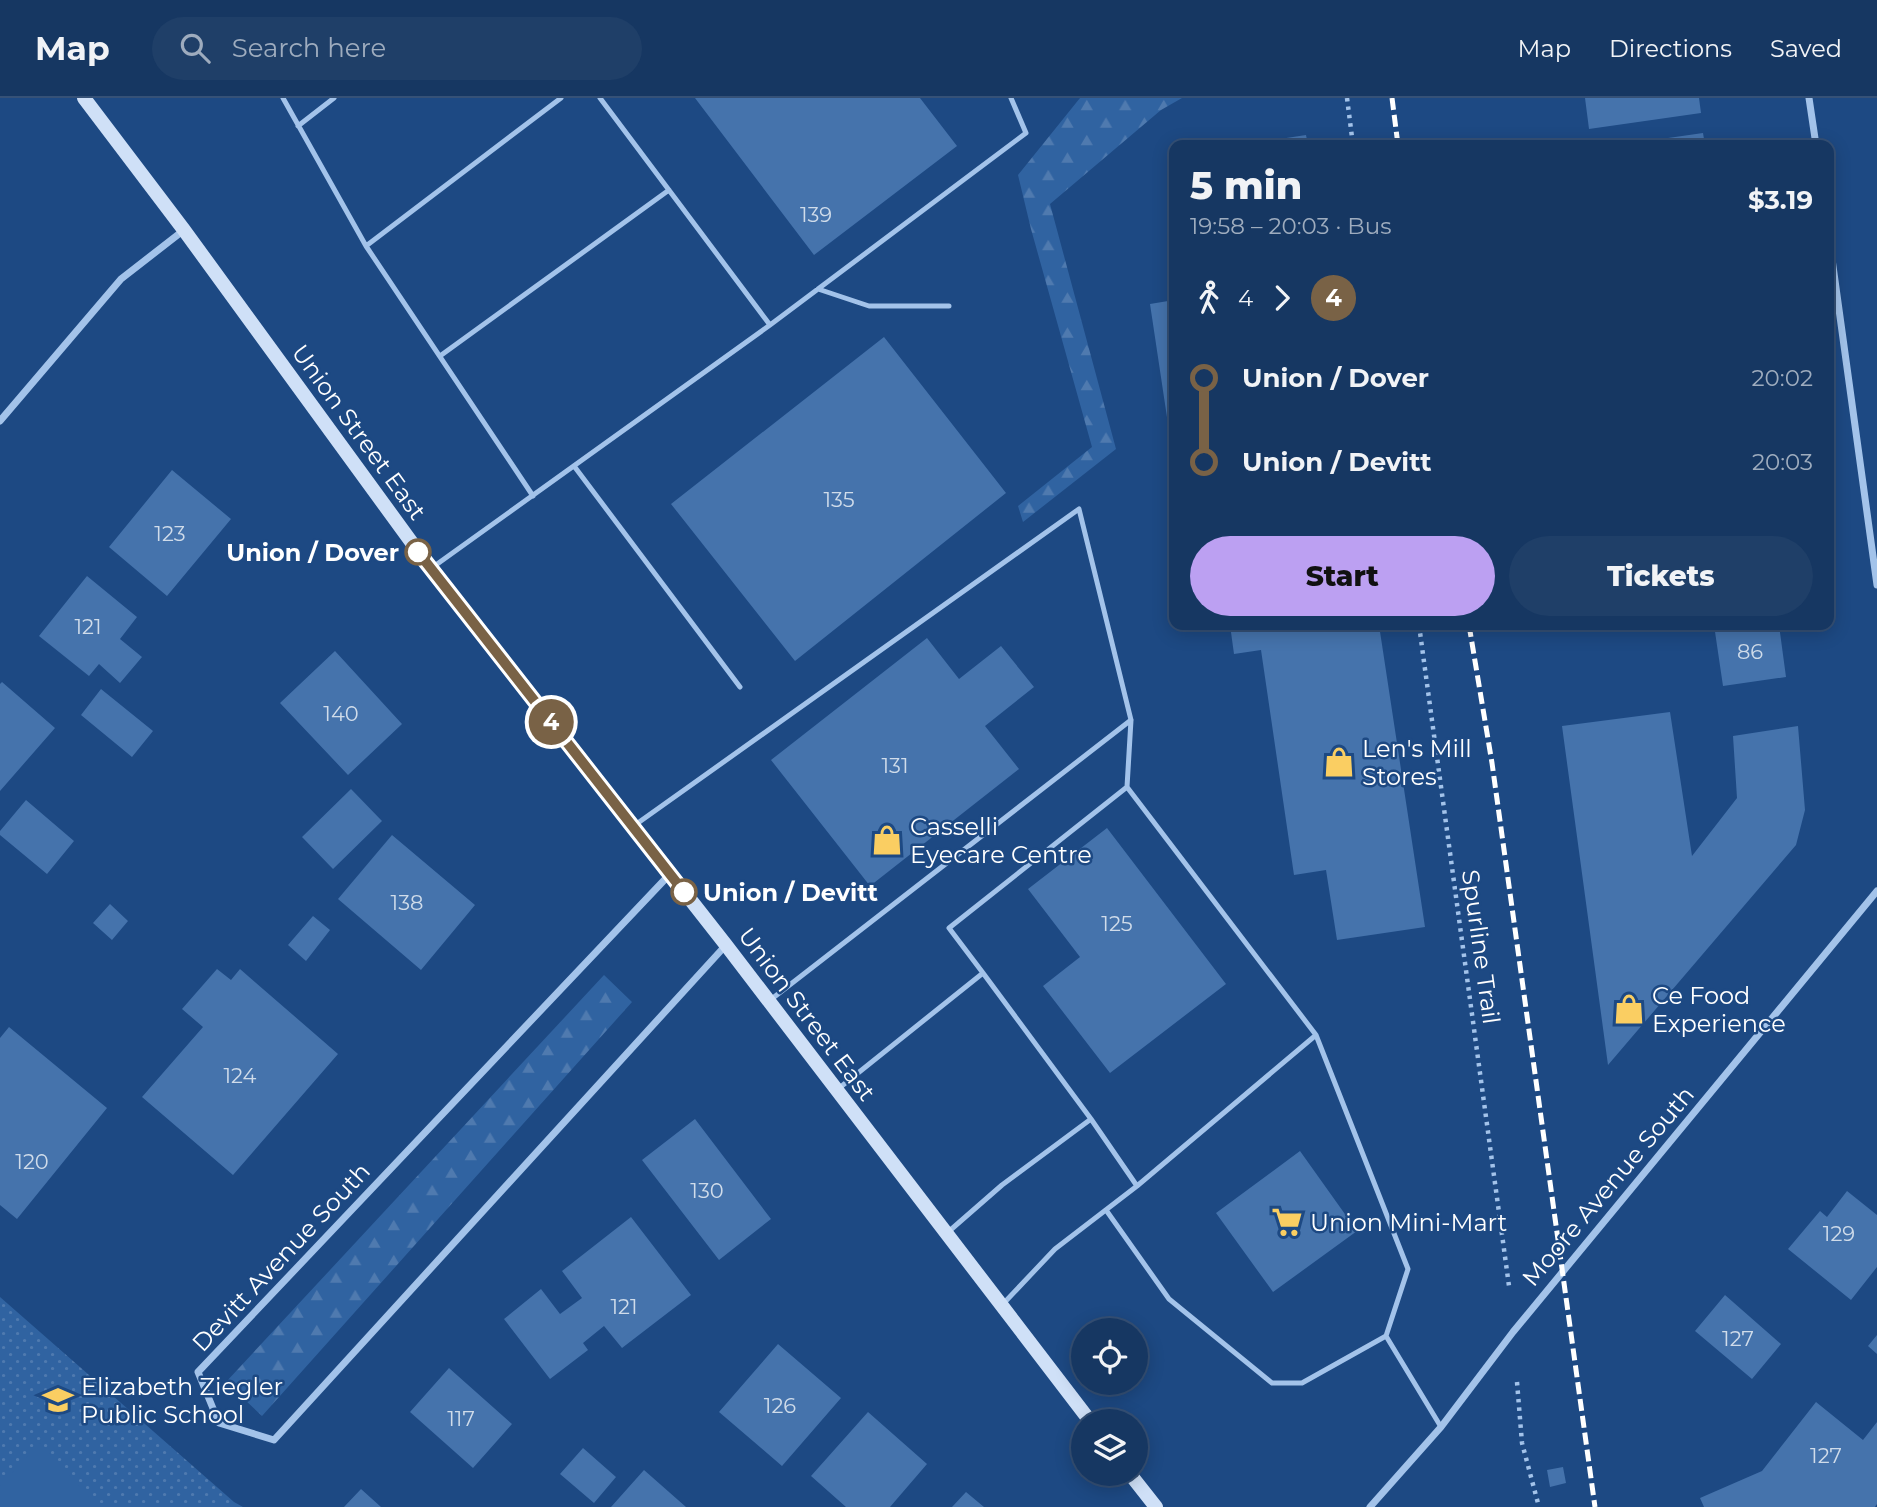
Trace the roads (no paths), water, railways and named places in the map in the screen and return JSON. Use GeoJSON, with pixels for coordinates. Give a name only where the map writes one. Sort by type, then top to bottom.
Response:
{"type":"FeatureCollection","features":[{"type":"Feature","properties":{"kind":"street","name":"Union Street East"},"geometry":{"type":"LineString","coordinates":[[84,98],[184,230],[431,569],[726,944],[1081,1409]]}},
{"type":"Feature","properties":{"kind":"street"},"geometry":{"type":"LineString","coordinates":[[1810,98],[1815,140]]}},
{"type":"Feature","properties":{"kind":"street"},"geometry":{"type":"LineString","coordinates":[[0,421],[121,279],[184,230]]}},
{"type":"Feature","properties":{"kind":"street"},"geometry":{"type":"LineString","coordinates":[[1834,273],[1877,585]]}},
{"type":"Feature","properties":{"kind":"street","name":"Devitt Avenue South"},"geometry":{"type":"LineString","coordinates":[[670,874],[198,1372],[219,1423],[274,1440],[726,944]]}},
{"type":"Feature","properties":{"kind":"street","name":"Moore Avenue South"},"geometry":{"type":"LineString","coordinates":[[1370,1507],[1441,1427],[1513,1332],[1877,891]]}},
{"type":"Feature","properties":{"kind":"street"},"geometry":{"type":"LineString","coordinates":[[1139,1486],[1156,1507]]}},
{"type":"Feature","properties":{"kind":"lane"},"geometry":{"type":"LineString","coordinates":[[283,98],[366,246],[533,496]]}},
{"type":"Feature","properties":{"kind":"lane"},"geometry":{"type":"LineString","coordinates":[[298,126],[334,98]]}},
{"type":"Feature","properties":{"kind":"lane"},"geometry":{"type":"LineString","coordinates":[[366,246],[561,98]]}},
{"type":"Feature","properties":{"kind":"lane"},"geometry":{"type":"LineString","coordinates":[[600,98],[770,325]]}},
{"type":"Feature","properties":{"kind":"lane"},"geometry":{"type":"LineString","coordinates":[[431,569],[770,325],[1026,134],[1011,98]]}},
{"type":"Feature","properties":{"kind":"lane"},"geometry":{"type":"LineString","coordinates":[[440,356],[669,190]]}},
{"type":"Feature","properties":{"kind":"lane"},"geometry":{"type":"LineString","coordinates":[[818,289],[869,306],[949,306]]}},
{"type":"Feature","properties":{"kind":"lane"},"geometry":{"type":"LineString","coordinates":[[574,466],[740,687]]}},
{"type":"Feature","properties":{"kind":"lane"},"geometry":{"type":"LineString","coordinates":[[633,827],[1079,509],[1131,720],[1127,787],[1316,1035],[1408,1269],[1386,1336],[1302,1383],[1272,1383],[1169,1299],[1106,1210]]}},
{"type":"Feature","properties":{"kind":"lane"},"geometry":{"type":"LineString","coordinates":[[769,1001],[1131,720]]}},
{"type":"Feature","properties":{"kind":"lane"},"geometry":{"type":"LineString","coordinates":[[1127,787],[949,928],[1091,1119],[1137,1186]]}},
{"type":"Feature","properties":{"kind":"lane"},"geometry":{"type":"LineString","coordinates":[[837,1090],[983,973]]}},
{"type":"Feature","properties":{"kind":"lane"},"geometry":{"type":"LineString","coordinates":[[1002,1306],[1055,1249],[1137,1186],[1316,1035]]}},
{"type":"Feature","properties":{"kind":"lane"},"geometry":{"type":"LineString","coordinates":[[947,1233],[1002,1185],[1091,1119]]}},
{"type":"Feature","properties":{"kind":"lane"},"geometry":{"type":"LineString","coordinates":[[1386,1336],[1441,1427]]}},
{"type":"Feature","properties":{"kind":"railway"},"geometry":{"type":"LineString","coordinates":[[1392,98],[1397,140]]}},
{"type":"Feature","properties":{"kind":"railway"},"geometry":{"type":"LineString","coordinates":[[1470,630],[1492,763],[1595,1507]]}},
{"type":"Feature","properties":{"kind":"place","name":"Union / Dover"},"geometry":{"type":"Point","coordinates":[418,552]}},
{"type":"Feature","properties":{"kind":"place","name":"Len's Mill Stores"},"geometry":{"type":"Point","coordinates":[1339,762]}},
{"type":"Feature","properties":{"kind":"place","name":"Casselli Eyecare Centre"},"geometry":{"type":"Point","coordinates":[887,840]}},
{"type":"Feature","properties":{"kind":"place","name":"Union / Devitt"},"geometry":{"type":"Point","coordinates":[684,892]}},
{"type":"Feature","properties":{"kind":"place","name":"Ce Food Experience"},"geometry":{"type":"Point","coordinates":[1629,1009]}},
{"type":"Feature","properties":{"kind":"place","name":"Union Mini-Mart"},"geometry":{"type":"Point","coordinates":[1287,1222]}},
{"type":"Feature","properties":{"kind":"place","name":"Elizabeth Ziegler Public School"},"geometry":{"type":"Point","coordinates":[58,1400]}}]}
